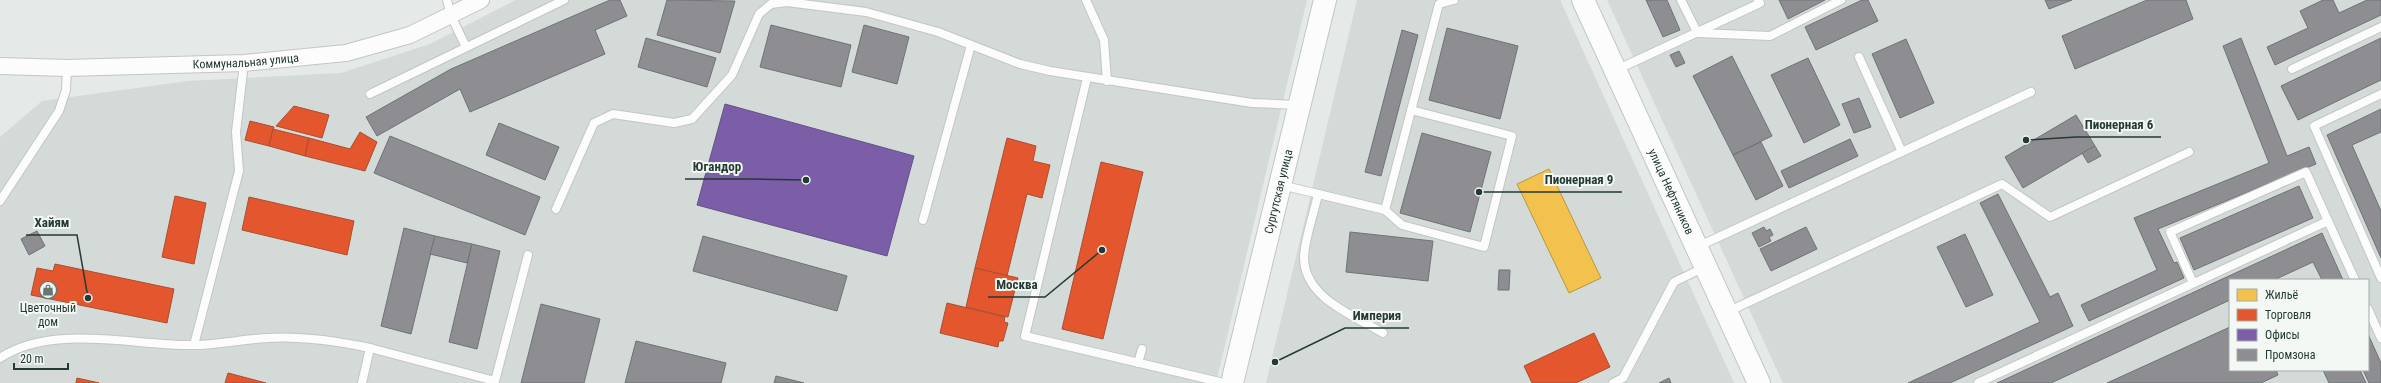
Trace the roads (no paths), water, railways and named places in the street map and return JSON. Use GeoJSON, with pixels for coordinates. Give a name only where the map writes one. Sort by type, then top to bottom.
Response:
{"type":"FeatureCollection","features":[{"type":"Feature","properties":{"kind":"main road"},"geometry":{"type":"LineString","coordinates":[[1322,10],[1335,0]]}},
{"type":"Feature","properties":{"kind":"main road","name":"улица Нефтяников"},"geometry":{"type":"LineString","coordinates":[[1583,0],[1759,383]]}},
{"type":"Feature","properties":{"kind":"main road","name":"Сургутская улица"},"geometry":{"type":"LineString","coordinates":[[1232,383],[1322,10]]}},
{"type":"Feature","properties":{"kind":"street","name":"Коммунальная улица"},"geometry":{"type":"LineString","coordinates":[[0,66],[68,68],[244,63],[346,53],[410,35],[481,0]]}},
{"type":"Feature","properties":{"kind":"lane"},"geometry":{"type":"LineString","coordinates":[[447,0],[451,16],[466,48]]}},
{"type":"Feature","properties":{"kind":"lane"},"geometry":{"type":"LineString","coordinates":[[370,94],[564,0]]}},
{"type":"Feature","properties":{"kind":"lane"},"geometry":{"type":"LineString","coordinates":[[1086,0],[1104,40],[1107,81]]}},
{"type":"Feature","properties":{"kind":"lane"},"geometry":{"type":"LineString","coordinates":[[1385,210],[1439,4],[1454,0]]}},
{"type":"Feature","properties":{"kind":"lane"},"geometry":{"type":"LineString","coordinates":[[1681,0],[1697,32]]}},
{"type":"Feature","properties":{"kind":"lane"},"geometry":{"type":"LineString","coordinates":[[1615,70],[1760,3],[1758,0]]}},
{"type":"Feature","properties":{"kind":"lane"},"geometry":{"type":"LineString","coordinates":[[1697,32],[1770,36],[1841,0]]}},
{"type":"Feature","properties":{"kind":"lane"},"geometry":{"type":"LineString","coordinates":[[556,209],[594,123],[613,114],[674,123],[692,119],[732,75],[759,14],[771,4],[787,2],[866,12],[938,32],[1020,64],[1087,78],[1252,103],[1299,105]]}},
{"type":"Feature","properties":{"kind":"lane"},"geometry":{"type":"LineString","coordinates":[[2292,69],[2381,27]]}},
{"type":"Feature","properties":{"kind":"lane"},"geometry":{"type":"LineString","coordinates":[[923,220],[971,45]]}},
{"type":"Feature","properties":{"kind":"lane"},"geometry":{"type":"LineString","coordinates":[[1859,57],[1902,152]]}},
{"type":"Feature","properties":{"kind":"lane"},"geometry":{"type":"LineString","coordinates":[[194,345],[239,171],[236,132],[244,63]]}},
{"type":"Feature","properties":{"kind":"lane"},"geometry":{"type":"LineString","coordinates":[[0,201],[59,111],[66,90],[68,68]]}},
{"type":"Feature","properties":{"kind":"lane"},"geometry":{"type":"LineString","coordinates":[[1087,78],[1026,336],[1224,383]]}},
{"type":"Feature","properties":{"kind":"lane"},"geometry":{"type":"LineString","coordinates":[[1697,248],[2031,92]]}},
{"type":"Feature","properties":{"kind":"lane"},"geometry":{"type":"LineString","coordinates":[[2381,94],[2314,126],[2381,278]]}},
{"type":"Feature","properties":{"kind":"lane"},"geometry":{"type":"LineString","coordinates":[[1280,185],[1385,210],[1402,225],[1484,247],[1512,136],[1411,110]]}},
{"type":"Feature","properties":{"kind":"lane"},"geometry":{"type":"LineString","coordinates":[[1727,312],[2002,184],[2050,217],[2189,152]]}},
{"type":"Feature","properties":{"kind":"lane"},"geometry":{"type":"LineString","coordinates":[[2193,283],[2170,232],[2306,172],[2355,279]]}},
{"type":"Feature","properties":{"kind":"lane"},"geometry":{"type":"LineString","coordinates":[[1318,194],[1304,255],[1305,270],[1312,284],[1325,299],[1383,333]]}},
{"type":"Feature","properties":{"kind":"lane"},"geometry":{"type":"LineString","coordinates":[[1978,383],[2328,220]]}},
{"type":"Feature","properties":{"kind":"lane"},"geometry":{"type":"LineString","coordinates":[[0,358],[7,353],[37,343],[77,338],[194,345],[275,338],[324,339],[370,348],[495,382],[528,255]]}},
{"type":"Feature","properties":{"kind":"lane"},"geometry":{"type":"LineString","coordinates":[[1613,383],[1623,378],[1674,282],[1706,267]]}},
{"type":"Feature","properties":{"kind":"lane"},"geometry":{"type":"LineString","coordinates":[[2369,312],[2381,338]]}},
{"type":"Feature","properties":{"kind":"lane"},"geometry":{"type":"LineString","coordinates":[[362,383],[370,348]]}},
{"type":"Feature","properties":{"kind":"lane"},"geometry":{"type":"LineString","coordinates":[[1138,363],[1142,349]]}},
{"type":"Feature","properties":{"kind":"place","name":"Пионерная 6"},"geometry":{"type":"Point","coordinates":[2026,140]}},
{"type":"Feature","properties":{"kind":"place","name":"Югандор"},"geometry":{"type":"Point","coordinates":[806,180]}},
{"type":"Feature","properties":{"kind":"place","name":"Пионерная 9"},"geometry":{"type":"Point","coordinates":[1479,192]}},
{"type":"Feature","properties":{"kind":"place","name":"Москва"},"geometry":{"type":"Point","coordinates":[1102,250]}},
{"type":"Feature","properties":{"kind":"place","name":"Цветочный дом"},"geometry":{"type":"Point","coordinates":[48,290]}},
{"type":"Feature","properties":{"kind":"place","name":"Хайям"},"geometry":{"type":"Point","coordinates":[88,298]}},
{"type":"Feature","properties":{"kind":"place","name":"Империя"},"geometry":{"type":"Point","coordinates":[1275,362]}}]}
